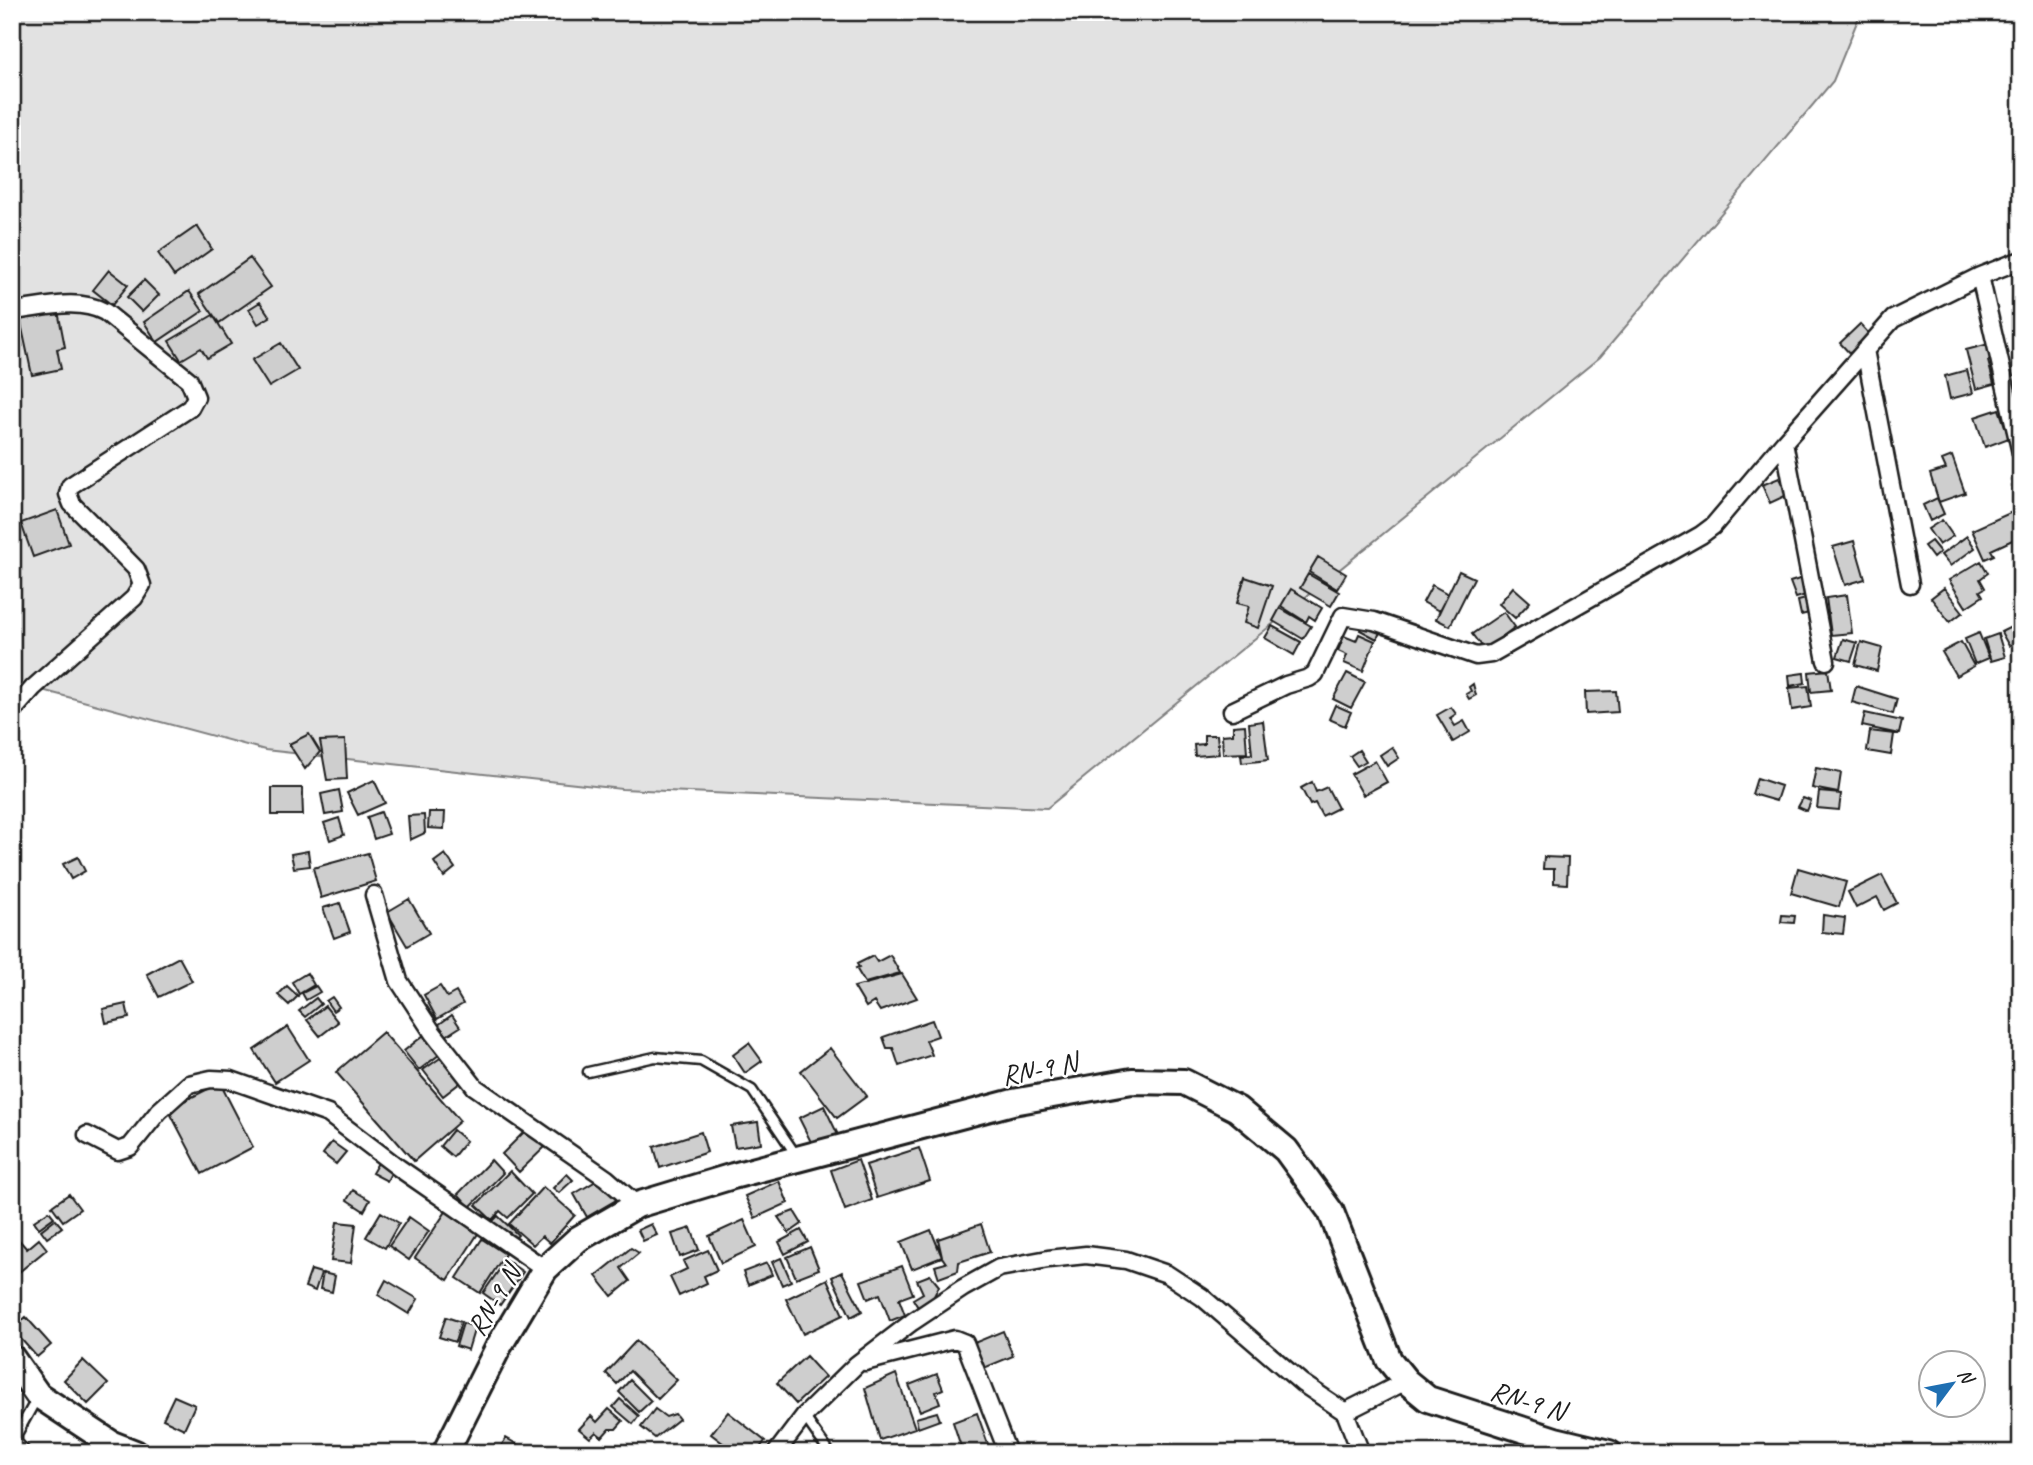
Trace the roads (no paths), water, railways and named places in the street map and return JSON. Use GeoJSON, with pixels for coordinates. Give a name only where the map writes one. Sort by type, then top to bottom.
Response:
{"type":"FeatureCollection","features":[{"type":"Feature","properties":{"kind":"main road","name":"RN-9 N"},"geometry":{"type":"LineString","coordinates":[[445,1453],[499,1346],[545,1269],[578,1239],[637,1205],[733,1176],[1013,1102],[1132,1081],[1184,1082],[1237,1110],[1286,1150],[1331,1212],[1389,1360],[1406,1381],[1428,1399],[1555,1440],[1609,1453]]}},
{"type":"Feature","properties":{"kind":"main road"},"geometry":{"type":"LineString","coordinates":[[12,1358],[38,1395],[112,1444],[135,1453]]}},
{"type":"Feature","properties":{"kind":"street"},"geometry":{"type":"LineString","coordinates":[[1232,711],[1315,674],[1343,616],[1374,621],[1476,656],[1491,654],[1701,535],[1713,526],[1893,319],[1980,276],[2021,260]]}},
{"type":"Feature","properties":{"kind":"street"},"geometry":{"type":"LineString","coordinates":[[1980,276],[2021,453]]}},
{"type":"Feature","properties":{"kind":"street"},"geometry":{"type":"LineString","coordinates":[[12,311],[77,304],[92,305],[105,312],[189,380],[196,397],[190,408],[71,486],[68,494],[72,504],[136,569],[142,585],[134,598],[33,688],[12,712]]}},
{"type":"Feature","properties":{"kind":"street"},"geometry":{"type":"LineString","coordinates":[[1865,350],[1910,584]]}},
{"type":"Feature","properties":{"kind":"street"},"geometry":{"type":"LineString","coordinates":[[1783,443],[1826,661]]}},
{"type":"Feature","properties":{"kind":"street"},"geometry":{"type":"LineString","coordinates":[[374,895],[399,981],[433,1033],[475,1087],[606,1178],[637,1205]]}},
{"type":"Feature","properties":{"kind":"street"},"geometry":{"type":"LineString","coordinates":[[87,1135],[118,1151],[130,1147],[159,1111],[189,1084],[211,1079],[231,1080],[328,1114],[399,1168],[545,1269]]}},
{"type":"Feature","properties":{"kind":"street"},"geometry":{"type":"LineString","coordinates":[[776,1453],[804,1416],[857,1364],[963,1288],[999,1268],[1086,1255],[1126,1260],[1167,1274],[1202,1297],[1302,1383],[1345,1412],[1361,1453]]}},
{"type":"Feature","properties":{"kind":"street"},"geometry":{"type":"LineString","coordinates":[[857,1364],[955,1339],[965,1343],[1008,1453]]}},
{"type":"Feature","properties":{"kind":"street"},"geometry":{"type":"LineString","coordinates":[[1345,1412],[1406,1381]]}},
{"type":"Feature","properties":{"kind":"lane"},"geometry":{"type":"LineString","coordinates":[[587,1072],[655,1057],[701,1060],[752,1090],[800,1160]]}},
{"type":"Feature","properties":{"kind":"lane"},"geometry":{"type":"LineString","coordinates":[[27,1453],[16,1442],[17,1434],[38,1395]]}},
{"type":"Feature","properties":{"kind":"lane"},"geometry":{"type":"LineString","coordinates":[[804,1416],[830,1453]]}}]}
